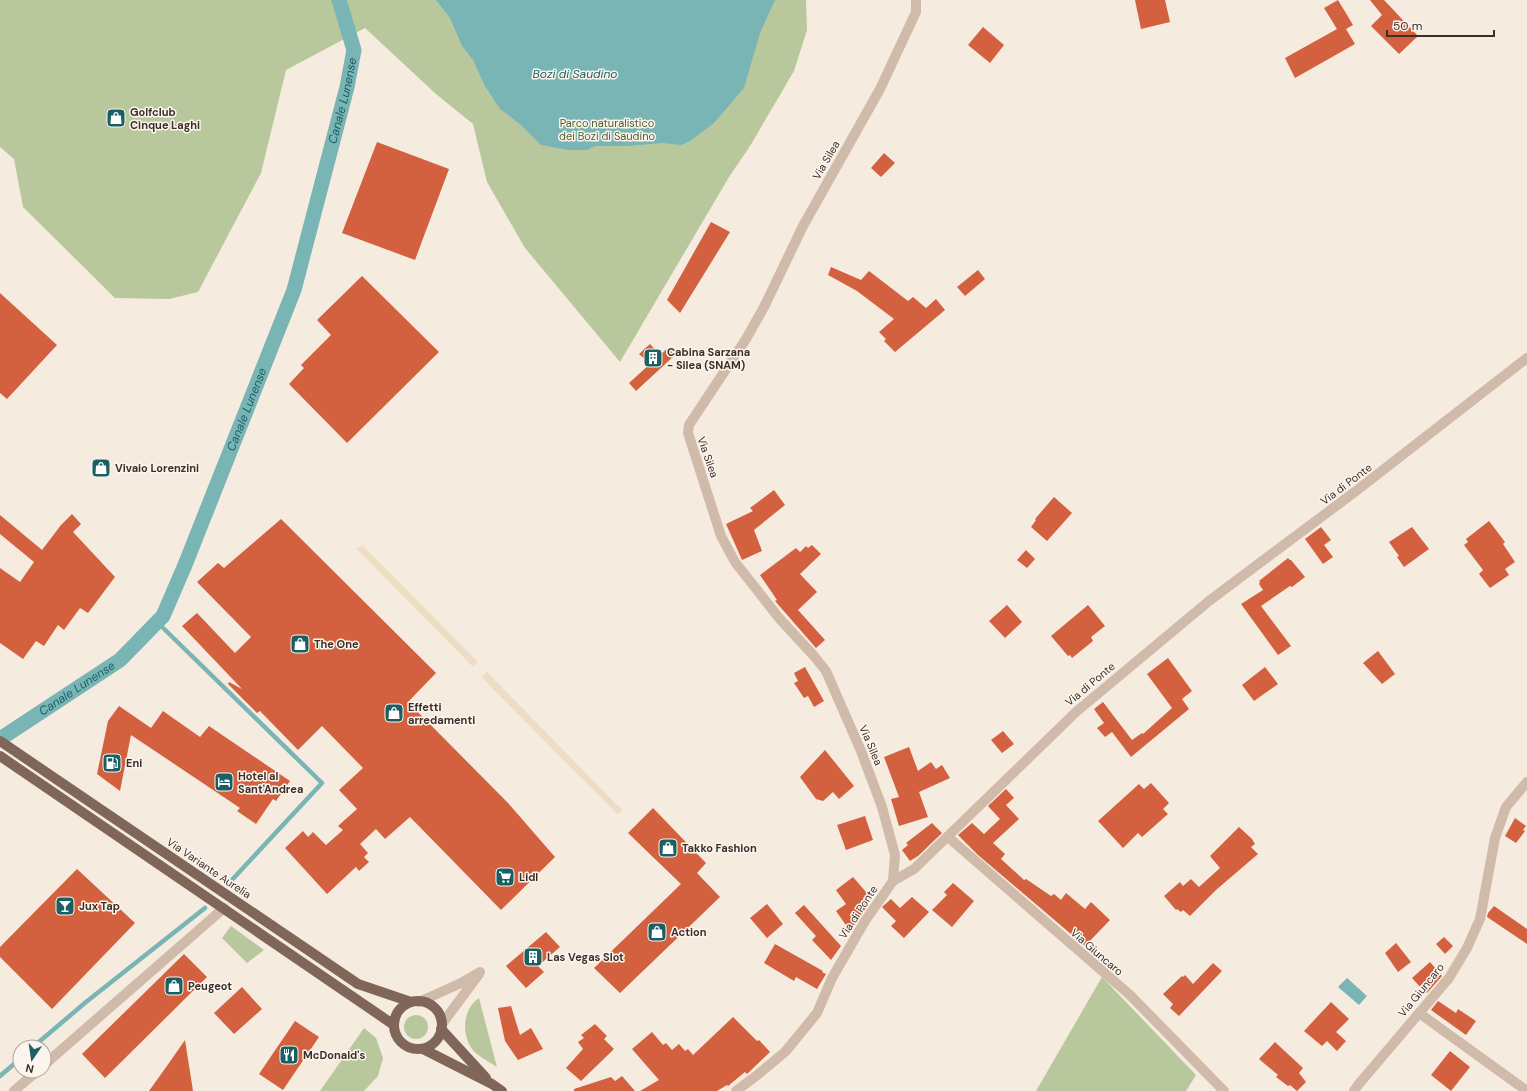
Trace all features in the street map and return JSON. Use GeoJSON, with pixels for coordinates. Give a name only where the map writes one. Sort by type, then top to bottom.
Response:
{"type":"FeatureCollection","features":[{"type":"Feature","properties":{"kind":"main road","name":"Via Variante Aurelia"},"geometry":{"type":"LineString","coordinates":[[0,741],[358,984],[432,1006],[440,1017],[442,1027],[492,1084]]}},
{"type":"Feature","properties":{"kind":"main road"},"geometry":{"type":"LineString","coordinates":[[2,757],[394,1025],[395,1018],[399,1011],[404,1006],[415,1002]]}},
{"type":"Feature","properties":{"kind":"main road","name":"Via Variante Aurelia"},"geometry":{"type":"LineString","coordinates":[[394,1025],[395,1032],[402,1043],[412,1048],[423,1049],[492,1084],[502,1091]]}},
{"type":"Feature","properties":{"kind":"main road"},"geometry":{"type":"LineString","coordinates":[[423,1049],[435,1042],[442,1027]]}},
{"type":"Feature","properties":{"kind":"street","name":"Via Silea"},"geometry":{"type":"LineString","coordinates":[[893,881],[895,855],[882,807],[861,751],[826,671],[779,618],[735,562],[721,536],[688,432],[689,425],[746,339],[764,307],[803,226],[880,89],[916,12],[916,0]]}},
{"type":"Feature","properties":{"kind":"street","name":"Via di Ponte"},"geometry":{"type":"LineString","coordinates":[[736,1091],[785,1052],[816,1013],[832,978],[866,920],[893,881],[914,869],[1076,712],[1209,601],[1356,491],[1527,358]]}},
{"type":"Feature","properties":{"kind":"street","name":"Via Giuncaro"},"geometry":{"type":"LineString","coordinates":[[1354,1091],[1449,978],[1467,948],[1480,919],[1495,838],[1506,806],[1527,782]]}},
{"type":"Feature","properties":{"kind":"street","name":"Via Giuncaro"},"geometry":{"type":"LineString","coordinates":[[948,837],[1130,996],[1224,1091]]}},
{"type":"Feature","properties":{"kind":"street"},"geometry":{"type":"LineString","coordinates":[[52,1058],[224,908]]}},
{"type":"Feature","properties":{"kind":"street"},"geometry":{"type":"LineString","coordinates":[[415,1002],[461,984],[480,972],[442,1027]]}},
{"type":"Feature","properties":{"kind":"street"},"geometry":{"type":"LineString","coordinates":[[1419,1012],[1527,1091]]}},
{"type":"Feature","properties":{"kind":"street"},"geometry":{"type":"LineString","coordinates":[[14,1091],[28,1079]]}},
{"type":"Feature","properties":{"kind":"green space","name":"Parco naturalistico dei Bozi di Saudino"},"geometry":{"type":"Polygon","coordinates":[[[0,0],[806,0],[807,30],[794,71],[750,146],[729,177],[620,362],[525,248],[487,182],[473,124],[436,94],[365,28],[286,70],[261,173],[198,292],[169,299],[115,298],[23,207],[14,159],[0,147],[0,0]]]}},
{"type":"Feature","properties":{"kind":"green space"},"geometry":{"type":"Polygon","coordinates":[[[231,926],[264,950],[247,963],[222,938],[231,926]]]}},
{"type":"Feature","properties":{"kind":"green space"},"geometry":{"type":"Polygon","coordinates":[[[1102,977],[1196,1075],[1186,1091],[1036,1091],[1102,977]]]}},
{"type":"Feature","properties":{"kind":"green space"},"geometry":{"type":"Polygon","coordinates":[[[479,998],[497,1067],[472,1049],[466,1036],[465,1022],[467,1015],[470,1008],[479,998]]]}},
{"type":"Feature","properties":{"kind":"green space"},"geometry":{"type":"Polygon","coordinates":[[[416,1015],[424,1019],[428,1027],[424,1035],[416,1039],[408,1035],[404,1027],[408,1019],[416,1015]]]}},
{"type":"Feature","properties":{"kind":"green space"},"geometry":{"type":"Polygon","coordinates":[[[364,1028],[376,1038],[383,1058],[378,1076],[364,1091],[320,1091],[364,1028]]]}},
{"type":"Feature","properties":{"kind":"shaded area"},"geometry":{"type":"Polygon","coordinates":[[[362,545],[478,662],[473,667],[357,549],[362,545]]]}},
{"type":"Feature","properties":{"kind":"shaded area"},"geometry":{"type":"Polygon","coordinates":[[[487,672],[623,810],[617,814],[489,685],[482,677],[487,672]]]}},
{"type":"Feature","properties":{"kind":"water","name":"Bozi di Saudino"},"geometry":{"type":"Polygon","coordinates":[[[436,0],[775,0],[760,33],[744,88],[714,123],[690,141],[681,145],[663,143],[627,146],[595,146],[587,150],[568,150],[541,145],[521,125],[500,109],[485,86],[473,60],[462,46],[450,18],[436,0]]]}},
{"type":"Feature","properties":{"kind":"water"},"geometry":{"type":"Polygon","coordinates":[[[1347,978],[1367,996],[1359,1005],[1338,987],[1347,978]]]}},
{"type":"Feature","properties":{"kind":"building"},"geometry":{"type":"Polygon","coordinates":[[[1135,0],[1165,0],[1170,22],[1141,29],[1135,0]]]}},
{"type":"Feature","properties":{"kind":"building"},"geometry":{"type":"Polygon","coordinates":[[[1338,0],[1353,25],[1346,29],[1355,44],[1295,78],[1285,58],[1337,29],[1324,8],[1338,0]]]}},
{"type":"Feature","properties":{"kind":"building"},"geometry":{"type":"Polygon","coordinates":[[[1370,0],[1384,0],[1418,36],[1399,54],[1371,26],[1382,15],[1370,0]]]}},
{"type":"Feature","properties":{"kind":"building"},"geometry":{"type":"Polygon","coordinates":[[[983,27],[1004,45],[990,63],[968,45],[983,27]]]}},
{"type":"Feature","properties":{"kind":"building"},"geometry":{"type":"Polygon","coordinates":[[[377,142],[449,169],[415,260],[342,233],[377,142]]]}},
{"type":"Feature","properties":{"kind":"building"},"geometry":{"type":"Polygon","coordinates":[[[884,153],[895,163],[881,177],[871,168],[884,153]]]}},
{"type":"Feature","properties":{"kind":"building"},"geometry":{"type":"Polygon","coordinates":[[[711,222],[730,232],[680,313],[667,300],[711,222]]]}},
{"type":"Feature","properties":{"kind":"building"},"geometry":{"type":"Polygon","coordinates":[[[831,267],[861,280],[869,271],[908,301],[913,297],[926,308],[936,299],[945,310],[895,352],[884,341],[886,339],[879,332],[894,319],[857,291],[828,275],[831,267]]]}},
{"type":"Feature","properties":{"kind":"building"},"geometry":{"type":"Polygon","coordinates":[[[978,270],[985,279],[965,296],[957,287],[978,270]]]}},
{"type":"Feature","properties":{"kind":"building"},"geometry":{"type":"Polygon","coordinates":[[[362,276],[439,352],[347,443],[289,384],[304,368],[301,365],[331,335],[317,320],[362,276]]]}},
{"type":"Feature","properties":{"kind":"building"},"geometry":{"type":"Polygon","coordinates":[[[0,293],[57,345],[7,399],[0,393],[0,293]]]}},
{"type":"Feature","properties":{"kind":"building"},"geometry":{"type":"Polygon","coordinates":[[[650,344],[660,355],[668,348],[675,355],[636,391],[629,383],[650,364],[639,354],[650,344]]]}},
{"type":"Feature","properties":{"kind":"building"},"geometry":{"type":"Polygon","coordinates":[[[774,490],[785,505],[754,530],[762,551],[742,560],[726,524],[753,511],[750,508],[774,490]]]}},
{"type":"Feature","properties":{"kind":"building"},"geometry":{"type":"Polygon","coordinates":[[[1054,497],[1072,513],[1047,541],[1031,527],[1036,520],[1035,519],[1054,497]]]}},
{"type":"Feature","properties":{"kind":"building"},"geometry":{"type":"Polygon","coordinates":[[[72,514],[81,524],[73,532],[115,577],[88,613],[80,608],[64,630],[58,625],[44,646],[36,641],[23,659],[0,643],[0,568],[20,582],[34,562],[0,534],[0,515],[42,550],[61,525],[72,514]]]}},
{"type":"Feature","properties":{"kind":"building"},"geometry":{"type":"Polygon","coordinates":[[[281,519],[436,673],[408,702],[508,803],[555,857],[501,910],[410,817],[385,839],[376,829],[360,844],[368,853],[364,857],[369,862],[359,871],[356,867],[327,894],[285,848],[303,831],[308,837],[313,832],[326,845],[343,830],[338,826],[357,809],[339,790],[363,768],[322,726],[298,750],[260,711],[257,713],[228,684],[229,682],[242,689],[182,626],[197,613],[235,653],[251,637],[197,582],[218,563],[224,568],[281,519]]]}},
{"type":"Feature","properties":{"kind":"building"},"geometry":{"type":"Polygon","coordinates":[[[1489,521],[1505,542],[1503,544],[1515,562],[1505,569],[1509,575],[1490,588],[1479,574],[1483,570],[1464,545],[1468,542],[1466,539],[1489,521]]]}},
{"type":"Feature","properties":{"kind":"building"},"geometry":{"type":"Polygon","coordinates":[[[1321,527],[1331,540],[1324,545],[1333,557],[1323,564],[1305,539],[1321,527]]]}},
{"type":"Feature","properties":{"kind":"building"},"geometry":{"type":"Polygon","coordinates":[[[1412,527],[1429,549],[1404,567],[1397,557],[1399,556],[1389,542],[1412,527]]]}},
{"type":"Feature","properties":{"kind":"building"},"geometry":{"type":"Polygon","coordinates":[[[812,545],[821,554],[800,574],[817,592],[798,610],[825,640],[816,648],[775,601],[777,600],[760,575],[796,548],[800,552],[806,546],[808,548],[812,545]]]}},
{"type":"Feature","properties":{"kind":"building"},"geometry":{"type":"Polygon","coordinates":[[[1026,550],[1035,559],[1027,568],[1017,560],[1026,550]]]}},
{"type":"Feature","properties":{"kind":"building"},"geometry":{"type":"Polygon","coordinates":[[[1288,558],[1305,577],[1261,606],[1291,646],[1278,655],[1241,604],[1263,590],[1259,584],[1259,581],[1288,558]]]}},
{"type":"Feature","properties":{"kind":"building"},"geometry":{"type":"Polygon","coordinates":[[[1007,605],[1022,622],[1005,638],[989,621],[1007,605]]]}},
{"type":"Feature","properties":{"kind":"building"},"geometry":{"type":"Polygon","coordinates":[[[1088,605],[1105,626],[1091,637],[1093,641],[1072,658],[1070,655],[1068,656],[1051,636],[1088,605]]]}},
{"type":"Feature","properties":{"kind":"building"},"geometry":{"type":"Polygon","coordinates":[[[1378,651],[1395,674],[1382,684],[1363,663],[1378,651]]]}},
{"type":"Feature","properties":{"kind":"building"},"geometry":{"type":"Polygon","coordinates":[[[1168,658],[1192,691],[1182,699],[1189,709],[1131,757],[1112,732],[1105,737],[1097,728],[1104,723],[1094,709],[1103,702],[1132,740],[1142,733],[1143,734],[1172,708],[1147,674],[1168,658]]]}},
{"type":"Feature","properties":{"kind":"building"},"geometry":{"type":"Polygon","coordinates":[[[805,667],[824,701],[814,707],[808,696],[804,698],[794,683],[798,681],[794,673],[805,667]]]}},
{"type":"Feature","properties":{"kind":"building"},"geometry":{"type":"Polygon","coordinates":[[[1265,667],[1278,684],[1254,701],[1242,685],[1265,667]]]}},
{"type":"Feature","properties":{"kind":"building"},"geometry":{"type":"Polygon","coordinates":[[[119,706],[151,728],[163,711],[200,737],[209,726],[290,781],[276,801],[273,799],[256,824],[237,811],[240,808],[131,735],[120,791],[97,774],[108,721],[119,706]]]}},
{"type":"Feature","properties":{"kind":"building"},"geometry":{"type":"Polygon","coordinates":[[[1003,731],[1014,744],[1002,753],[991,740],[1003,731]]]}},
{"type":"Feature","properties":{"kind":"building"},"geometry":{"type":"Polygon","coordinates":[[[909,747],[918,771],[931,762],[936,769],[942,765],[950,778],[919,792],[928,817],[899,826],[891,799],[899,797],[884,757],[909,747]]]}},
{"type":"Feature","properties":{"kind":"building"},"geometry":{"type":"Polygon","coordinates":[[[825,750],[854,786],[839,799],[833,792],[823,801],[816,799],[800,777],[825,750]]]}},
{"type":"Feature","properties":{"kind":"building"},"geometry":{"type":"Polygon","coordinates":[[[1151,783],[1169,803],[1163,809],[1168,814],[1142,837],[1138,833],[1123,848],[1098,821],[1139,784],[1144,789],[1151,783]]]}},
{"type":"Feature","properties":{"kind":"building"},"geometry":{"type":"Polygon","coordinates":[[[1006,789],[1014,798],[1006,805],[1019,819],[993,843],[1005,854],[1001,859],[1024,880],[1026,879],[1051,896],[1054,894],[1061,900],[1066,893],[1085,909],[1091,902],[1110,920],[1085,946],[978,855],[958,835],[972,823],[984,834],[1000,819],[988,806],[1006,789]]]}},
{"type":"Feature","properties":{"kind":"building","name":"Action"},"geometry":{"type":"Polygon","coordinates":[[[653,808],[706,863],[697,873],[720,897],[620,993],[594,968],[681,884],[628,833],[653,808]]]}},
{"type":"Feature","properties":{"kind":"building"},"geometry":{"type":"Polygon","coordinates":[[[865,816],[873,840],[846,850],[837,825],[865,816]]]}},
{"type":"Feature","properties":{"kind":"building"},"geometry":{"type":"Polygon","coordinates":[[[1515,818],[1526,826],[1523,830],[1525,831],[1516,843],[1505,836],[1515,818]]]}},
{"type":"Feature","properties":{"kind":"building"},"geometry":{"type":"Polygon","coordinates":[[[932,823],[942,833],[918,856],[910,861],[902,850],[908,845],[906,843],[932,823]]]}},
{"type":"Feature","properties":{"kind":"building"},"geometry":{"type":"Polygon","coordinates":[[[1239,827],[1252,839],[1255,844],[1251,847],[1258,854],[1216,890],[1190,916],[1183,910],[1181,912],[1177,909],[1176,910],[1164,896],[1180,882],[1183,886],[1191,879],[1199,887],[1220,868],[1210,856],[1239,827]]]}},
{"type":"Feature","properties":{"kind":"building"},"geometry":{"type":"Polygon","coordinates":[[[77,869],[135,923],[52,1009],[0,957],[0,947],[77,869]]]}},
{"type":"Feature","properties":{"kind":"building"},"geometry":{"type":"Polygon","coordinates":[[[853,877],[872,899],[850,931],[836,911],[846,904],[836,890],[853,877]]]}},
{"type":"Feature","properties":{"kind":"building"},"geometry":{"type":"Polygon","coordinates":[[[953,883],[974,901],[952,927],[932,910],[947,895],[944,892],[953,883]]]}},
{"type":"Feature","properties":{"kind":"building"},"geometry":{"type":"Polygon","coordinates":[[[912,897],[929,912],[904,938],[891,926],[896,921],[882,907],[891,899],[900,908],[912,897]]]}},
{"type":"Feature","properties":{"kind":"building"},"geometry":{"type":"Polygon","coordinates":[[[767,904],[783,924],[767,938],[750,918],[767,904]]]}},
{"type":"Feature","properties":{"kind":"building"},"geometry":{"type":"Polygon","coordinates":[[[804,905],[841,946],[831,960],[812,940],[816,936],[795,913],[804,905]]]}},
{"type":"Feature","properties":{"kind":"building"},"geometry":{"type":"Polygon","coordinates":[[[1494,906],[1527,929],[1527,944],[1487,917],[1488,913],[1494,906]]]}},
{"type":"Feature","properties":{"kind":"building","name":"Las Vegas Slot"},"geometry":{"type":"Polygon","coordinates":[[[546,932],[560,947],[538,966],[544,972],[526,988],[506,966],[546,932]]]}},
{"type":"Feature","properties":{"kind":"building"},"geometry":{"type":"Polygon","coordinates":[[[1444,937],[1453,946],[1445,954],[1436,944],[1444,937]]]}},
{"type":"Feature","properties":{"kind":"building"},"geometry":{"type":"Polygon","coordinates":[[[1396,943],[1411,962],[1398,972],[1385,953],[1396,943]]]}},
{"type":"Feature","properties":{"kind":"building"},"geometry":{"type":"Polygon","coordinates":[[[775,944],[826,974],[817,989],[796,977],[794,981],[764,963],[775,944]]]}},
{"type":"Feature","properties":{"kind":"building"},"geometry":{"type":"Polygon","coordinates":[[[184,954],[207,977],[105,1078],[82,1054],[184,954]]]}},
{"type":"Feature","properties":{"kind":"building"},"geometry":{"type":"Polygon","coordinates":[[[1430,962],[1442,976],[1427,993],[1423,987],[1421,988],[1412,978],[1430,962]]]}},
{"type":"Feature","properties":{"kind":"building"},"geometry":{"type":"Polygon","coordinates":[[[1213,963],[1222,971],[1179,1016],[1170,1008],[1173,1004],[1163,994],[1182,976],[1183,977],[1185,975],[1193,984],[1213,963]]]}},
{"type":"Feature","properties":{"kind":"building"},"geometry":{"type":"Polygon","coordinates":[[[242,987],[262,1009],[234,1034],[214,1013],[242,987]]]}},
{"type":"Feature","properties":{"kind":"building"},"geometry":{"type":"Polygon","coordinates":[[[1438,1001],[1456,1013],[1458,1009],[1476,1021],[1466,1035],[1431,1010],[1438,1001]]]}},
{"type":"Feature","properties":{"kind":"building"},"geometry":{"type":"Polygon","coordinates":[[[1331,1002],[1349,1019],[1336,1032],[1346,1041],[1337,1051],[1327,1041],[1322,1046],[1304,1031],[1331,1002]]]}},
{"type":"Feature","properties":{"kind":"building"},"geometry":{"type":"Polygon","coordinates":[[[511,1006],[520,1035],[531,1028],[543,1049],[518,1060],[505,1041],[498,1008],[511,1006]]]}},
{"type":"Feature","properties":{"kind":"building"},"geometry":{"type":"Polygon","coordinates":[[[733,1017],[770,1052],[747,1074],[745,1072],[728,1086],[727,1085],[717,1091],[640,1091],[659,1080],[632,1049],[652,1032],[663,1045],[666,1043],[672,1050],[679,1044],[685,1051],[688,1049],[693,1055],[733,1017]]]}},
{"type":"Feature","properties":{"kind":"building","name":"McDonald's"},"geometry":{"type":"Polygon","coordinates":[[[295,1021],[319,1037],[283,1090],[259,1074],[295,1021]]]}},
{"type":"Feature","properties":{"kind":"building"},"geometry":{"type":"Polygon","coordinates":[[[595,1024],[607,1036],[604,1039],[614,1049],[581,1081],[566,1068],[583,1049],[578,1042],[584,1038],[581,1035],[595,1024]]]}},
{"type":"Feature","properties":{"kind":"building"},"geometry":{"type":"Polygon","coordinates":[[[185,1040],[193,1091],[149,1091],[169,1063],[185,1040]]]}},
{"type":"Feature","properties":{"kind":"building"},"geometry":{"type":"Polygon","coordinates":[[[1275,1042],[1303,1068],[1299,1073],[1306,1082],[1297,1091],[1276,1077],[1278,1075],[1259,1059],[1275,1042]]]}},
{"type":"Feature","properties":{"kind":"building"},"geometry":{"type":"Polygon","coordinates":[[[1450,1051],[1470,1067],[1451,1091],[1431,1075],[1450,1051]]]}},
{"type":"Feature","properties":{"kind":"building"},"geometry":{"type":"Polygon","coordinates":[[[622,1076],[635,1091],[574,1091],[574,1089],[611,1077],[615,1081],[622,1076]]]}},
{"type":"Feature","properties":{"kind":"waterway","name":"Canale Lunense"},"geometry":{"type":"LineString","coordinates":[[0,739],[120,660],[163,616],[185,565],[294,290],[347,87],[354,50],[339,0]]}},
{"type":"Feature","properties":{"kind":"waterway"},"geometry":{"type":"LineString","coordinates":[[157,622],[322,783],[230,882]]}},
{"type":"Feature","properties":{"kind":"waterway"},"geometry":{"type":"LineString","coordinates":[[42,1039],[86,1002],[205,908]]}},
{"type":"Feature","properties":{"kind":"waterway"},"geometry":{"type":"LineString","coordinates":[[0,1076],[12,1066]]}},
{"type":"Feature","properties":{"kind":"place","name":"Golfclub Cinque Laghi"},"geometry":{"type":"Point","coordinates":[116,118]}},
{"type":"Feature","properties":{"kind":"place","name":"Cabina Sarzana - Silea (SNAM)"},"geometry":{"type":"Point","coordinates":[653,358]}},
{"type":"Feature","properties":{"kind":"place","name":"Vivaio Lorenzini"},"geometry":{"type":"Point","coordinates":[101,468]}},
{"type":"Feature","properties":{"kind":"place","name":"The One"},"geometry":{"type":"Point","coordinates":[300,644]}},
{"type":"Feature","properties":{"kind":"place","name":"Effetti arredamenti"},"geometry":{"type":"Point","coordinates":[394,713]}},
{"type":"Feature","properties":{"kind":"place","name":"Eni"},"geometry":{"type":"Point","coordinates":[112,763]}},
{"type":"Feature","properties":{"kind":"place","name":"Hotel al Sant'Andrea"},"geometry":{"type":"Point","coordinates":[224,782]}},
{"type":"Feature","properties":{"kind":"place","name":"Takko Fashion"},"geometry":{"type":"Point","coordinates":[668,848]}},
{"type":"Feature","properties":{"kind":"place","name":"Lidl"},"geometry":{"type":"Point","coordinates":[505,877]}},
{"type":"Feature","properties":{"kind":"place","name":"Jux Tap"},"geometry":{"type":"Point","coordinates":[65,906]}},
{"type":"Feature","properties":{"kind":"place","name":"Action"},"geometry":{"type":"Point","coordinates":[657,932]}},
{"type":"Feature","properties":{"kind":"place","name":"Las Vegas Slot"},"geometry":{"type":"Point","coordinates":[533,957]}},
{"type":"Feature","properties":{"kind":"place","name":"Peugeot"},"geometry":{"type":"Point","coordinates":[174,986]}},
{"type":"Feature","properties":{"kind":"place","name":"McDonald's"},"geometry":{"type":"Point","coordinates":[289,1055]}}]}
